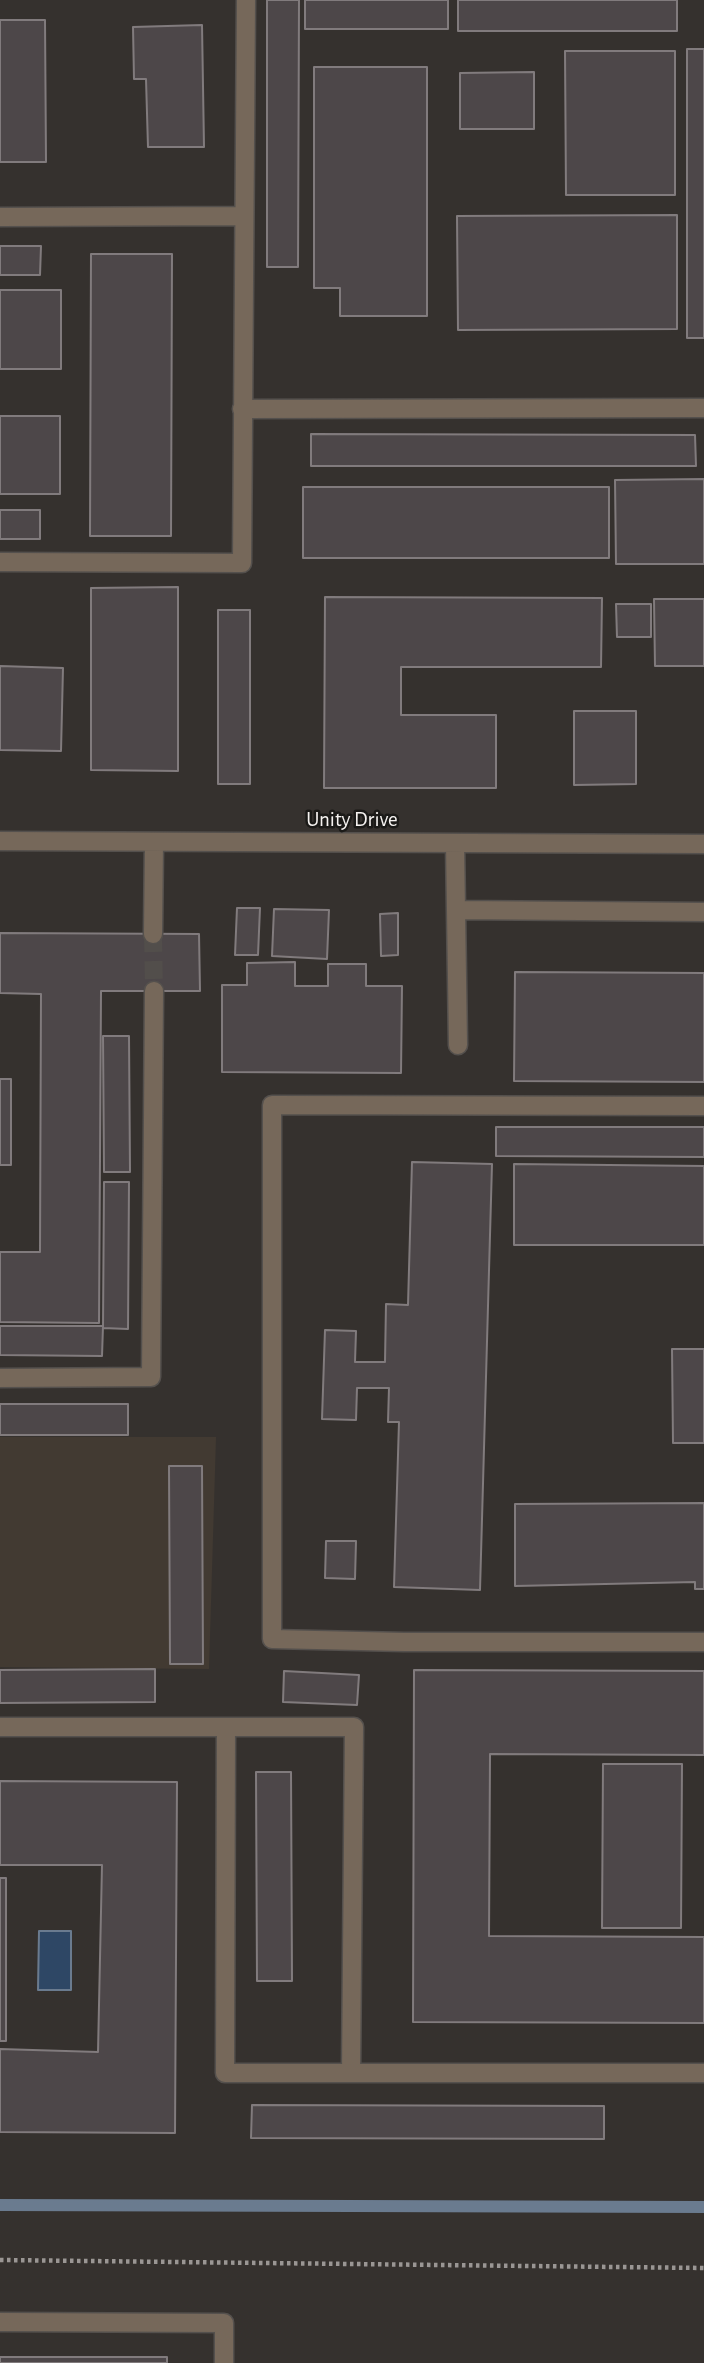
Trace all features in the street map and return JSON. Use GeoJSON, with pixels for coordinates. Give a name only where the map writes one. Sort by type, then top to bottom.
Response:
{"type":"FeatureCollection","features":[{"type":"Feature","properties":{"kind":"street"},"geometry":{"type":"LineString","coordinates":[[0,562],[242,563],[246,0]]}},
{"type":"Feature","properties":{"kind":"street"},"geometry":{"type":"LineString","coordinates":[[0,217],[243,216]]}},
{"type":"Feature","properties":{"kind":"street"},"geometry":{"type":"LineString","coordinates":[[242,409],[704,408]]}},
{"type":"Feature","properties":{"kind":"street","name":"Unity Drive"},"geometry":{"type":"LineString","coordinates":[[0,841],[704,844]]}},
{"type":"Feature","properties":{"kind":"street"},"geometry":{"type":"LineString","coordinates":[[153,933],[154,842]]}},
{"type":"Feature","properties":{"kind":"street"},"geometry":{"type":"LineString","coordinates":[[455,843],[457,1045]]}},
{"type":"Feature","properties":{"kind":"street"},"geometry":{"type":"LineString","coordinates":[[457,909],[704,912]]}},
{"type":"Feature","properties":{"kind":"street"},"geometry":{"type":"LineString","coordinates":[[0,1378],[151,1377],[154,991]]}},
{"type":"Feature","properties":{"kind":"street"},"geometry":{"type":"LineString","coordinates":[[704,1106],[272,1105],[272,1639],[704,1642]]}},
{"type":"Feature","properties":{"kind":"street"},"geometry":{"type":"LineString","coordinates":[[0,1727],[354,1727],[351,2072]]}},
{"type":"Feature","properties":{"kind":"street"},"geometry":{"type":"LineString","coordinates":[[226,1727],[225,2073],[704,2073]]}},
{"type":"Feature","properties":{"kind":"street"},"geometry":{"type":"LineString","coordinates":[[0,2322],[224,2323],[224,2363]]}},
{"type":"Feature","properties":{"kind":"path"},"geometry":{"type":"LineString","coordinates":[[0,2260],[704,2268]]}},
{"type":"Feature","properties":{"kind":"shaded area"},"geometry":{"type":"Polygon","coordinates":[[[0,1437],[216,1437],[209,1669],[0,1667],[0,1437]]]}},
{"type":"Feature","properties":{"kind":"water"},"geometry":{"type":"Polygon","coordinates":[[[39,1931],[71,1931],[71,1990],[38,1990],[39,1931]]]}},
{"type":"Feature","properties":{"kind":"building"},"geometry":{"type":"Polygon","coordinates":[[[267,0],[299,0],[298,267],[267,267],[267,0]]]}},
{"type":"Feature","properties":{"kind":"building"},"geometry":{"type":"Polygon","coordinates":[[[305,0],[448,0],[448,29],[305,29],[305,0]]]}},
{"type":"Feature","properties":{"kind":"building"},"geometry":{"type":"Polygon","coordinates":[[[458,0],[677,0],[677,31],[458,31],[458,0]]]}},
{"type":"Feature","properties":{"kind":"building"},"geometry":{"type":"Polygon","coordinates":[[[0,20],[45,20],[46,162],[0,162],[0,20]]]}},
{"type":"Feature","properties":{"kind":"building"},"geometry":{"type":"Polygon","coordinates":[[[202,25],[204,147],[148,147],[146,79],[134,79],[133,27],[202,25]]]}},
{"type":"Feature","properties":{"kind":"building"},"geometry":{"type":"Polygon","coordinates":[[[687,49],[704,49],[704,338],[687,338],[687,49]]]}},
{"type":"Feature","properties":{"kind":"building"},"geometry":{"type":"Polygon","coordinates":[[[565,51],[675,51],[675,195],[566,195],[565,51]]]}},
{"type":"Feature","properties":{"kind":"building"},"geometry":{"type":"Polygon","coordinates":[[[314,67],[427,67],[427,316],[340,316],[340,288],[314,288],[314,67]]]}},
{"type":"Feature","properties":{"kind":"building"},"geometry":{"type":"Polygon","coordinates":[[[534,72],[534,129],[460,129],[460,73],[534,72]]]}},
{"type":"Feature","properties":{"kind":"building"},"geometry":{"type":"Polygon","coordinates":[[[677,215],[677,329],[458,330],[457,216],[677,215]]]}},
{"type":"Feature","properties":{"kind":"building"},"geometry":{"type":"Polygon","coordinates":[[[0,246],[41,246],[40,275],[0,275],[0,246]]]}},
{"type":"Feature","properties":{"kind":"building"},"geometry":{"type":"Polygon","coordinates":[[[91,254],[172,254],[171,536],[90,536],[91,254]]]}},
{"type":"Feature","properties":{"kind":"building"},"geometry":{"type":"Polygon","coordinates":[[[0,290],[61,290],[61,369],[0,369],[0,290]]]}},
{"type":"Feature","properties":{"kind":"building"},"geometry":{"type":"Polygon","coordinates":[[[0,416],[60,416],[60,494],[0,494],[0,416]]]}},
{"type":"Feature","properties":{"kind":"building"},"geometry":{"type":"Polygon","coordinates":[[[311,434],[695,435],[696,466],[311,466],[311,434]]]}},
{"type":"Feature","properties":{"kind":"building"},"geometry":{"type":"Polygon","coordinates":[[[704,479],[704,564],[616,564],[615,480],[704,479]]]}},
{"type":"Feature","properties":{"kind":"building"},"geometry":{"type":"Polygon","coordinates":[[[303,487],[609,487],[609,558],[303,558],[303,487]]]}},
{"type":"Feature","properties":{"kind":"building"},"geometry":{"type":"Polygon","coordinates":[[[0,510],[40,510],[40,539],[0,539],[0,510]]]}},
{"type":"Feature","properties":{"kind":"building"},"geometry":{"type":"Polygon","coordinates":[[[178,587],[178,771],[91,770],[91,588],[178,587]]]}},
{"type":"Feature","properties":{"kind":"building"},"geometry":{"type":"Polygon","coordinates":[[[325,597],[602,598],[601,667],[401,667],[401,715],[496,715],[496,788],[324,788],[325,597]]]}},
{"type":"Feature","properties":{"kind":"building"},"geometry":{"type":"Polygon","coordinates":[[[654,599],[704,599],[704,666],[655,666],[654,599]]]}},
{"type":"Feature","properties":{"kind":"building"},"geometry":{"type":"Polygon","coordinates":[[[616,604],[651,604],[651,637],[617,637],[616,604]]]}},
{"type":"Feature","properties":{"kind":"building"},"geometry":{"type":"Polygon","coordinates":[[[218,610],[250,610],[250,784],[218,784],[218,610]]]}},
{"type":"Feature","properties":{"kind":"building"},"geometry":{"type":"Polygon","coordinates":[[[0,666],[63,668],[61,751],[0,750],[0,666]]]}},
{"type":"Feature","properties":{"kind":"building"},"geometry":{"type":"Polygon","coordinates":[[[574,711],[636,711],[636,784],[574,785],[574,711]]]}},
{"type":"Feature","properties":{"kind":"building"},"geometry":{"type":"Polygon","coordinates":[[[237,908],[260,908],[258,955],[235,955],[237,908]]]}},
{"type":"Feature","properties":{"kind":"building"},"geometry":{"type":"Polygon","coordinates":[[[274,909],[329,910],[327,959],[272,956],[274,909]]]}},
{"type":"Feature","properties":{"kind":"building"},"geometry":{"type":"Polygon","coordinates":[[[398,913],[398,955],[381,956],[380,914],[398,913]]]}},
{"type":"Feature","properties":{"kind":"building"},"geometry":{"type":"Polygon","coordinates":[[[0,933],[199,934],[200,991],[101,991],[99,1323],[0,1322],[0,1252],[40,1252],[41,994],[0,993],[0,933]]]}},
{"type":"Feature","properties":{"kind":"building"},"geometry":{"type":"Polygon","coordinates":[[[295,962],[295,986],[328,986],[328,964],[366,964],[366,986],[402,986],[401,1073],[222,1072],[222,985],[247,985],[247,963],[295,962]]]}},
{"type":"Feature","properties":{"kind":"building"},"geometry":{"type":"Polygon","coordinates":[[[515,972],[704,973],[704,1082],[514,1081],[515,972]]]}},
{"type":"Feature","properties":{"kind":"building"},"geometry":{"type":"Polygon","coordinates":[[[103,1036],[129,1036],[130,1172],[104,1172],[103,1036]]]}},
{"type":"Feature","properties":{"kind":"building"},"geometry":{"type":"Polygon","coordinates":[[[0,1079],[11,1079],[11,1165],[0,1165],[0,1079]]]}},
{"type":"Feature","properties":{"kind":"building"},"geometry":{"type":"Polygon","coordinates":[[[496,1127],[704,1127],[704,1157],[496,1156],[496,1127]]]}},
{"type":"Feature","properties":{"kind":"building"},"geometry":{"type":"Polygon","coordinates":[[[412,1162],[492,1164],[480,1590],[394,1587],[399,1422],[388,1422],[389,1388],[357,1388],[356,1420],[322,1419],[325,1330],[356,1331],[355,1362],[385,1362],[386,1304],[408,1305],[412,1162]]]}},
{"type":"Feature","properties":{"kind":"building"},"geometry":{"type":"Polygon","coordinates":[[[514,1164],[704,1166],[704,1245],[514,1245],[514,1164]]]}},
{"type":"Feature","properties":{"kind":"building"},"geometry":{"type":"Polygon","coordinates":[[[104,1182],[129,1182],[128,1329],[103,1328],[104,1182]]]}},
{"type":"Feature","properties":{"kind":"building"},"geometry":{"type":"Polygon","coordinates":[[[0,1326],[103,1326],[102,1356],[0,1355],[0,1326]]]}},
{"type":"Feature","properties":{"kind":"building"},"geometry":{"type":"Polygon","coordinates":[[[672,1349],[704,1349],[704,1443],[673,1443],[672,1349]]]}},
{"type":"Feature","properties":{"kind":"building"},"geometry":{"type":"Polygon","coordinates":[[[0,1404],[128,1404],[128,1435],[0,1435],[0,1404]]]}},
{"type":"Feature","properties":{"kind":"building"},"geometry":{"type":"Polygon","coordinates":[[[169,1466],[202,1466],[203,1664],[170,1664],[169,1466]]]}},
{"type":"Feature","properties":{"kind":"building"},"geometry":{"type":"Polygon","coordinates":[[[704,1503],[704,1589],[695,1589],[695,1582],[515,1586],[515,1504],[704,1503]]]}},
{"type":"Feature","properties":{"kind":"building"},"geometry":{"type":"Polygon","coordinates":[[[326,1541],[356,1541],[355,1579],[325,1578],[326,1541]]]}},
{"type":"Feature","properties":{"kind":"building"},"geometry":{"type":"Polygon","coordinates":[[[155,1669],[155,1702],[0,1703],[0,1670],[155,1669]]]}},
{"type":"Feature","properties":{"kind":"building"},"geometry":{"type":"Polygon","coordinates":[[[414,1670],[704,1671],[704,1755],[490,1754],[489,1936],[704,1937],[704,2023],[413,2022],[414,1670]]]}},
{"type":"Feature","properties":{"kind":"building"},"geometry":{"type":"Polygon","coordinates":[[[284,1671],[359,1675],[357,1705],[283,1702],[284,1671]]]}},
{"type":"Feature","properties":{"kind":"building"},"geometry":{"type":"Polygon","coordinates":[[[603,1764],[682,1764],[681,1928],[602,1928],[603,1764]]]}},
{"type":"Feature","properties":{"kind":"building"},"geometry":{"type":"Polygon","coordinates":[[[256,1772],[291,1772],[292,1981],[257,1981],[256,1772]]]}},
{"type":"Feature","properties":{"kind":"building"},"geometry":{"type":"Polygon","coordinates":[[[0,1781],[177,1782],[175,2133],[0,2132],[0,2049],[98,2052],[102,1865],[0,1865],[0,1781]]]}},
{"type":"Feature","properties":{"kind":"building"},"geometry":{"type":"Polygon","coordinates":[[[0,1878],[6,1878],[6,2041],[0,2041],[0,1878]]]}},
{"type":"Feature","properties":{"kind":"building"},"geometry":{"type":"Polygon","coordinates":[[[252,2105],[604,2106],[604,2139],[251,2138],[252,2105]]]}},
{"type":"Feature","properties":{"kind":"building"},"geometry":{"type":"Polygon","coordinates":[[[0,2357],[167,2357],[167,2363],[0,2363],[0,2357]]]}},
{"type":"Feature","properties":{"kind":"waterway"},"geometry":{"type":"LineString","coordinates":[[0,2205],[704,2207]]}},
{"type":"Feature","properties":{"kind":"tunnel"},"geometry":{"type":"LineString","coordinates":[[153,934],[154,991]]}}]}
